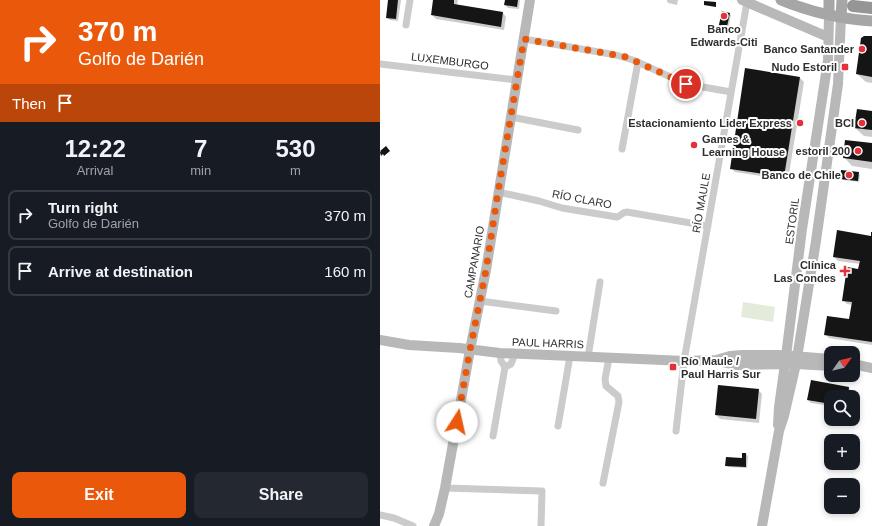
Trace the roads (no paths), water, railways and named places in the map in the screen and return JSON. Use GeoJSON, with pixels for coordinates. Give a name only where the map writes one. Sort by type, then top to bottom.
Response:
{"type":"FeatureCollection","features":[{"type":"Feature","properties":{"kind":"highway"},"geometry":{"type":"LineString","coordinates":[[853,6],[872,8]]}},
{"type":"Feature","properties":{"kind":"main road"},"geometry":{"type":"LineString","coordinates":[[781,0],[829,15],[872,21]]}},
{"type":"Feature","properties":{"kind":"main road"},"geometry":{"type":"LineString","coordinates":[[829,15],[830,0]]}},
{"type":"Feature","properties":{"kind":"main road"},"geometry":{"type":"LineString","coordinates":[[841,17],[842,0]]}},
{"type":"Feature","properties":{"kind":"street"},"geometry":{"type":"LineString","coordinates":[[406,25],[410,0]]}},
{"type":"Feature","properties":{"kind":"street","name":"CAMPANARIO"},"geometry":{"type":"LineString","coordinates":[[434,526],[439,514],[445,488],[486,270],[530,0]]}},
{"type":"Feature","properties":{"kind":"street"},"geometry":{"type":"LineString","coordinates":[[744,1],[828,36]]}},
{"type":"Feature","properties":{"kind":"street","name":"RÍO MAULE"},"geometry":{"type":"LineString","coordinates":[[676,431],[684,361],[731,92],[744,1]]}},
{"type":"Feature","properties":{"kind":"street","name":"ESTORIL"},"geometry":{"type":"LineString","coordinates":[[791,360],[802,229],[828,60],[829,15]]}},
{"type":"Feature","properties":{"kind":"street","name":"ESTORIL"},"geometry":{"type":"LineString","coordinates":[[762,526],[779,431],[777,423],[778,412],[791,360],[816,241],[838,84],[841,17]]}},
{"type":"Feature","properties":{"kind":"street"},"geometry":{"type":"LineString","coordinates":[[524,39],[626,57],[686,84],[731,92]]}},
{"type":"Feature","properties":{"kind":"street"},"geometry":{"type":"LineString","coordinates":[[622,149],[638,62]]}},
{"type":"Feature","properties":{"kind":"street","name":"LUXEMBURGO"},"geometry":{"type":"LineString","coordinates":[[380,64],[517,80]]}},
{"type":"Feature","properties":{"kind":"street"},"geometry":{"type":"LineString","coordinates":[[511,117],[578,130]]}},
{"type":"Feature","properties":{"kind":"street","name":"RÍO CLARO"},"geometry":{"type":"LineString","coordinates":[[498,192],[539,201],[562,208],[617,217],[625,212],[631,212],[708,226]]}},
{"type":"Feature","properties":{"kind":"street"},"geometry":{"type":"LineString","coordinates":[[588,357],[600,282]]}},
{"type":"Feature","properties":{"kind":"street"},"geometry":{"type":"LineString","coordinates":[[480,301],[556,310]]}},
{"type":"Feature","properties":{"kind":"street","name":"PAUL HARRIS"},"geometry":{"type":"LineString","coordinates":[[380,340],[409,345],[515,354],[684,361],[716,360],[730,356],[742,355],[824,365]]}},
{"type":"Feature","properties":{"kind":"street"},"geometry":{"type":"LineString","coordinates":[[492,436],[505,367],[501,361],[500,353]]}},
{"type":"Feature","properties":{"kind":"street"},"geometry":{"type":"LineString","coordinates":[[505,367],[511,364],[515,354]]}},
{"type":"Feature","properties":{"kind":"street"},"geometry":{"type":"LineString","coordinates":[[558,426],[570,356]]}},
{"type":"Feature","properties":{"kind":"street"},"geometry":{"type":"LineString","coordinates":[[603,483],[620,402],[618,396],[606,386],[605,379],[609,358]]}},
{"type":"Feature","properties":{"kind":"street","name":"PAUL HARRIS"},"geometry":{"type":"LineString","coordinates":[[791,360],[824,359]]}},
{"type":"Feature","properties":{"kind":"street"},"geometry":{"type":"LineString","coordinates":[[860,366],[872,368]]}},
{"type":"Feature","properties":{"kind":"street"},"geometry":{"type":"LineString","coordinates":[[445,488],[542,491],[540,526]]}},
{"type":"Feature","properties":{"kind":"street"},"geometry":{"type":"LineString","coordinates":[[380,515],[394,518],[413,526]]}},
{"type":"Feature","properties":{"kind":"place","name":"Banco Edwards-Citi"},"geometry":{"type":"Point","coordinates":[724,16]}},
{"type":"Feature","properties":{"kind":"place","name":"Banco Santander"},"geometry":{"type":"Point","coordinates":[862,49]}},
{"type":"Feature","properties":{"kind":"place","name":"Nudo Estoril"},"geometry":{"type":"Point","coordinates":[845,67]}},
{"type":"Feature","properties":{"kind":"place","name":"Estacionamiento Lider Express"},"geometry":{"type":"Point","coordinates":[800,123]}},
{"type":"Feature","properties":{"kind":"place","name":"BCI"},"geometry":{"type":"Point","coordinates":[862,123]}},
{"type":"Feature","properties":{"kind":"place","name":"Games & Learning House"},"geometry":{"type":"Point","coordinates":[694,145]}},
{"type":"Feature","properties":{"kind":"place","name":"estoril 200"},"geometry":{"type":"Point","coordinates":[858,151]}},
{"type":"Feature","properties":{"kind":"place","name":"Banco de Chile"},"geometry":{"type":"Point","coordinates":[849,175]}},
{"type":"Feature","properties":{"kind":"place","name":"Clínica Las Condes"},"geometry":{"type":"Point","coordinates":[845,271]}},
{"type":"Feature","properties":{"kind":"place","name":"Río Maule / Paul Harris Sur"},"geometry":{"type":"Point","coordinates":[673,367]}}]}
